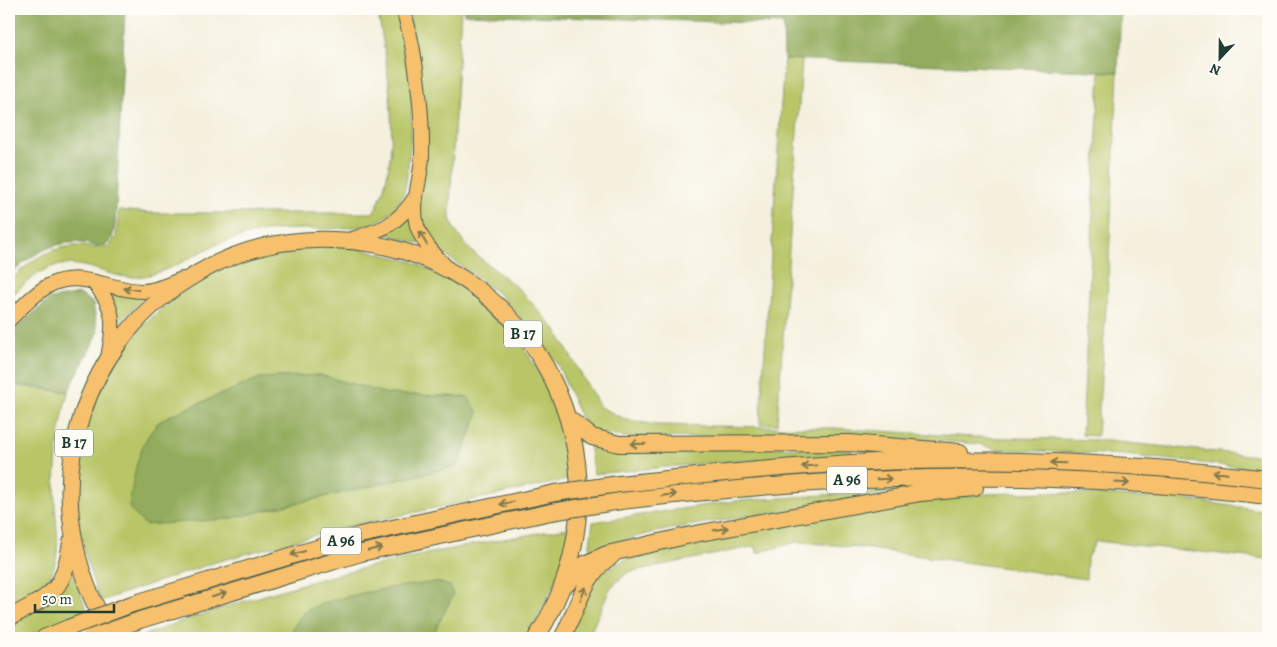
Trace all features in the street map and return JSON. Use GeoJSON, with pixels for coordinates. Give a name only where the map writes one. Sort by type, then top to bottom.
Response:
{"type":"FeatureCollection","features":[{"type":"Feature","properties":{"kind":"highway","name":"B 17"},"geometry":{"type":"LineString","coordinates":[[114,638],[88,589],[72,535],[69,490],[76,436],[86,402],[108,358],[149,309],[194,275],[234,256],[277,244],[321,239],[349,240],[401,251],[451,273],[489,299],[518,328],[543,361],[568,418],[578,458],[580,499],[576,540],[562,590],[536,638]]}},
{"type":"Feature","properties":{"kind":"highway"},"geometry":{"type":"LineString","coordinates":[[568,418],[592,437],[619,444],[850,443],[965,452],[998,461]]}},
{"type":"Feature","properties":{"kind":"highway","name":"A 96"},"geometry":{"type":"LineString","coordinates":[[90,638],[140,620],[361,552],[551,512],[620,492],[730,472],[853,463],[998,461],[1126,465],[1268,479]]}},
{"type":"Feature","properties":{"kind":"highway","name":"A 96"},"geometry":{"type":"LineString","coordinates":[[44,638],[132,604],[360,535],[555,493],[733,488],[854,480],[931,478],[1074,480],[1190,487],[1268,496]]}},
{"type":"Feature","properties":{"kind":"highway"},"geometry":{"type":"LineString","coordinates":[[562,590],[591,560],[695,534],[921,493],[986,487],[1048,487],[1074,480]]}},
{"type":"Feature","properties":{"kind":"highway"},"geometry":{"type":"LineString","coordinates":[[9,618],[54,592],[64,573],[72,535]]}},
{"type":"Feature","properties":{"kind":"highway"},"geometry":{"type":"LineString","coordinates":[[562,638],[591,577],[604,562],[622,551]]}},
{"type":"Feature","properties":{"kind":"main road","name":"B 17"},"geometry":{"type":"LineString","coordinates":[[404,9],[409,25],[417,76],[422,141],[416,196],[417,224],[421,235],[451,273]]}},
{"type":"Feature","properties":{"kind":"main road","name":"B 17"},"geometry":{"type":"LineString","coordinates":[[349,240],[388,227],[402,215],[416,196]]}},
{"type":"Feature","properties":{"kind":"main road"},"geometry":{"type":"LineString","coordinates":[[9,320],[48,286],[66,280],[92,281],[145,290],[194,275]]}},
{"type":"Feature","properties":{"kind":"main road"},"geometry":{"type":"LineString","coordinates":[[92,281],[103,293],[111,311],[113,331],[108,358]]}},
{"type":"Feature","properties":{"kind":"green space"},"geometry":{"type":"Polygon","coordinates":[[[9,9],[125,9],[116,210],[112,238],[103,246],[72,243],[51,247],[24,262],[9,277],[9,9]]]}},
{"type":"Feature","properties":{"kind":"green space"},"geometry":{"type":"Polygon","coordinates":[[[377,9],[397,9],[403,28],[410,67],[412,107],[406,183],[401,199],[388,215],[369,224],[355,227],[266,231],[247,235],[213,246],[176,265],[146,276],[126,277],[84,266],[59,265],[49,268],[30,279],[9,298],[9,282],[24,267],[50,251],[70,246],[109,247],[116,236],[119,210],[151,213],[373,213],[383,192],[389,167],[391,141],[389,85],[377,9]]]}},
{"type":"Feature","properties":{"kind":"green space"},"geometry":{"type":"Polygon","coordinates":[[[410,9],[461,9],[450,205],[450,218],[455,230],[469,249],[520,290],[555,329],[600,407],[625,419],[655,425],[834,428],[973,437],[1098,440],[1268,457],[1268,470],[1124,455],[995,449],[979,444],[909,439],[621,437],[601,434],[589,428],[580,416],[558,365],[540,339],[500,295],[432,245],[419,216],[410,9]]]}},
{"type":"Feature","properties":{"kind":"green space"},"geometry":{"type":"Polygon","coordinates":[[[464,9],[1121,9],[1118,72],[784,59],[783,24],[464,14],[464,9]]]}},
{"type":"Feature","properties":{"kind":"green space"},"geometry":{"type":"Polygon","coordinates":[[[784,59],[802,60],[777,424],[760,424],[784,59]]]}},
{"type":"Feature","properties":{"kind":"green space"},"geometry":{"type":"Polygon","coordinates":[[[1100,72],[1118,72],[1108,280],[1097,436],[1082,435],[1100,72]]]}},
{"type":"Feature","properties":{"kind":"green space"},"geometry":{"type":"Polygon","coordinates":[[[410,216],[420,244],[387,234],[410,216]]]}},
{"type":"Feature","properties":{"kind":"green space"},"geometry":{"type":"Polygon","coordinates":[[[349,246],[414,262],[469,291],[511,327],[555,399],[576,478],[346,527],[219,561],[100,601],[80,533],[77,496],[78,470],[81,443],[91,405],[103,380],[118,356],[158,312],[206,276],[232,263],[280,249],[349,246]],[[320,375],[260,378],[167,417],[156,424],[228,519],[458,466],[478,413],[468,397],[388,394],[320,375]]]}},
{"type":"Feature","properties":{"kind":"green space"},"geometry":{"type":"Polygon","coordinates":[[[108,287],[142,296],[143,298],[120,322],[118,321],[108,287]]]}},
{"type":"Feature","properties":{"kind":"green space"},"geometry":{"type":"Polygon","coordinates":[[[80,294],[93,303],[98,333],[68,392],[9,384],[9,334],[50,299],[80,294]]]}},
{"type":"Feature","properties":{"kind":"green space"},"geometry":{"type":"Polygon","coordinates":[[[320,375],[388,394],[468,397],[478,413],[458,466],[228,519],[145,525],[129,508],[135,470],[143,446],[149,434],[167,417],[260,378],[320,375]]]}},
{"type":"Feature","properties":{"kind":"green space"},"geometry":{"type":"Polygon","coordinates":[[[9,385],[68,392],[60,431],[56,469],[55,505],[58,544],[55,563],[49,578],[39,589],[9,608],[9,385]]]}},
{"type":"Feature","properties":{"kind":"green space"},"geometry":{"type":"Polygon","coordinates":[[[588,440],[852,450],[852,458],[729,461],[594,474],[588,440]]]}},
{"type":"Feature","properties":{"kind":"green space"},"geometry":{"type":"Polygon","coordinates":[[[900,490],[815,506],[675,528],[631,538],[589,552],[593,522],[735,501],[900,490]]]}},
{"type":"Feature","properties":{"kind":"green space"},"geometry":{"type":"Polygon","coordinates":[[[1051,492],[1188,500],[1268,511],[1268,559],[1096,541],[1087,558],[1086,579],[856,547],[797,542],[757,553],[756,546],[628,572],[611,587],[588,638],[568,638],[592,585],[601,573],[642,550],[918,500],[987,494],[1051,492]]]}},
{"type":"Feature","properties":{"kind":"green space"},"geometry":{"type":"Polygon","coordinates":[[[574,527],[566,558],[528,638],[431,638],[453,595],[290,635],[291,638],[138,638],[207,613],[329,577],[451,549],[574,527]]]}},
{"type":"Feature","properties":{"kind":"green space"},"geometry":{"type":"Polygon","coordinates":[[[71,569],[87,611],[21,638],[9,638],[9,622],[71,569]]]}},
{"type":"Feature","properties":{"kind":"green space"},"geometry":{"type":"Polygon","coordinates":[[[437,582],[450,586],[453,595],[431,638],[291,638],[289,635],[304,612],[320,604],[353,595],[437,582]]]}}]}
